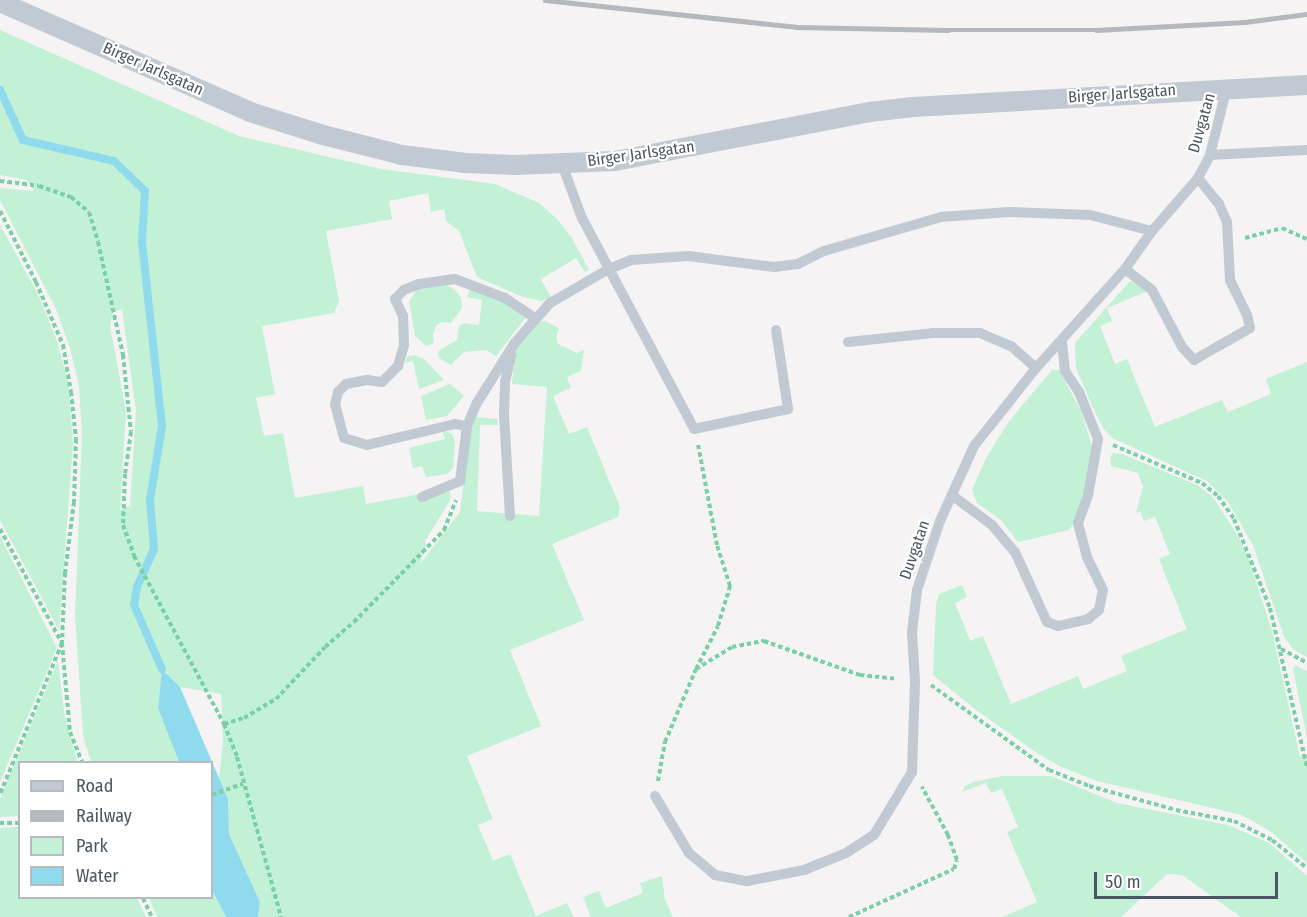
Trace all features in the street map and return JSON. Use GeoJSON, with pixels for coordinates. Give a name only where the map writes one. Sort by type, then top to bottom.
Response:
{"type":"FeatureCollection","features":[{"type":"Feature","properties":{"kind":"street","name":"Birger Jarlsgatan"},"geometry":{"type":"LineString","coordinates":[[0,3],[250,112],[323,135],[402,154],[465,163],[562,164],[615,161],[870,112],[913,107],[1307,84]]}},
{"type":"Feature","properties":{"kind":"lane","name":"Duvgatan"},"geometry":{"type":"LineString","coordinates":[[655,796],[689,853],[715,875],[747,881],[804,870],[846,853],[874,835],[912,772],[915,681],[912,632],[917,590],[940,522],[974,446],[1036,368],[1125,269],[1152,231],[1198,178],[1210,155],[1227,87]]}},
{"type":"Feature","properties":{"kind":"lane"},"geometry":{"type":"LineString","coordinates":[[1210,155],[1307,150]]}},
{"type":"Feature","properties":{"kind":"lane"},"geometry":{"type":"LineString","coordinates":[[562,164],[582,218],[694,429],[788,409],[776,330]]}},
{"type":"Feature","properties":{"kind":"lane"},"geometry":{"type":"LineString","coordinates":[[1125,269],[1152,290],[1182,347],[1194,360],[1250,328],[1247,315],[1230,280],[1229,238],[1219,204],[1198,178]]}},
{"type":"Feature","properties":{"kind":"lane"},"geometry":{"type":"LineString","coordinates":[[422,497],[460,481],[467,426],[477,403],[514,344],[550,303],[609,269],[631,260],[677,256],[774,267],[798,264],[824,251],[941,217],[1009,212],[1090,215],[1152,231]]}},
{"type":"Feature","properties":{"kind":"lane"},"geometry":{"type":"LineString","coordinates":[[467,426],[455,424],[367,445],[344,438],[335,405],[338,392],[346,384],[367,380],[382,382],[398,366],[404,345],[403,316],[395,299],[411,287],[455,279],[505,298],[536,319]]}},
{"type":"Feature","properties":{"kind":"lane"},"geometry":{"type":"LineString","coordinates":[[848,342],[933,333],[980,333],[1011,346],[1036,368]]}},
{"type":"Feature","properties":{"kind":"lane"},"geometry":{"type":"LineString","coordinates":[[953,496],[992,525],[1015,552],[1047,622],[1058,626],[1088,619],[1099,610],[1103,590],[1087,557],[1078,523],[1088,495],[1098,439],[1079,392],[1065,371],[1062,340]]}},
{"type":"Feature","properties":{"kind":"lane"},"geometry":{"type":"LineString","coordinates":[[510,516],[504,414],[505,382],[514,344]]}},
{"type":"Feature","properties":{"kind":"path"},"geometry":{"type":"LineString","coordinates":[[0,181],[50,190],[71,197],[89,212],[98,242],[123,355],[131,432],[125,474],[123,525],[134,556],[224,724],[281,917]]}},
{"type":"Feature","properties":{"kind":"path"},"geometry":{"type":"LineString","coordinates":[[0,211],[36,282],[63,345],[71,392],[76,439],[74,502],[65,573],[62,643],[70,732],[82,761]]}},
{"type":"Feature","properties":{"kind":"path"},"geometry":{"type":"LineString","coordinates":[[1229,238],[1252,238],[1282,228],[1307,239]]}},
{"type":"Feature","properties":{"kind":"path"},"geometry":{"type":"LineString","coordinates":[[655,796],[665,742],[696,669],[718,626],[730,586],[717,545],[694,429]]}},
{"type":"Feature","properties":{"kind":"path"},"geometry":{"type":"LineString","coordinates":[[1098,439],[1169,467],[1202,483],[1218,496],[1234,519],[1251,557],[1281,649],[1307,767]]}},
{"type":"Feature","properties":{"kind":"path"},"geometry":{"type":"LineString","coordinates":[[224,724],[244,718],[276,699],[325,647],[407,570],[444,530],[452,515],[460,481]]}},
{"type":"Feature","properties":{"kind":"path"},"geometry":{"type":"LineString","coordinates":[[0,529],[62,643]]}},
{"type":"Feature","properties":{"kind":"path"},"geometry":{"type":"LineString","coordinates":[[696,669],[732,647],[764,640],[860,675],[915,681],[935,686],[1049,770],[1089,786],[1176,810],[1234,821],[1272,840],[1307,868]]}},
{"type":"Feature","properties":{"kind":"path"},"geometry":{"type":"LineString","coordinates":[[0,794],[62,643]]}},
{"type":"Feature","properties":{"kind":"path"},"geometry":{"type":"LineString","coordinates":[[1281,649],[1307,663]]}},
{"type":"Feature","properties":{"kind":"path"},"geometry":{"type":"LineString","coordinates":[[213,795],[243,784]]}},
{"type":"Feature","properties":{"kind":"path"},"geometry":{"type":"LineString","coordinates":[[849,917],[954,869],[957,860],[931,801]]}},
{"type":"Feature","properties":{"kind":"path"},"geometry":{"type":"LineString","coordinates":[[0,823],[18,823]]}},
{"type":"Feature","properties":{"kind":"path"},"geometry":{"type":"LineString","coordinates":[[144,899],[152,917]]}},
{"type":"Feature","properties":{"kind":"green space"},"geometry":{"type":"Polygon","coordinates":[[[0,30],[239,136],[381,169],[495,184],[539,203],[557,219],[572,238],[589,270],[585,272],[576,258],[541,279],[551,297],[541,301],[520,296],[477,277],[459,231],[446,221],[444,209],[431,212],[428,193],[389,201],[392,219],[326,231],[339,301],[334,313],[262,326],[275,394],[256,398],[264,436],[283,433],[295,498],[363,486],[366,504],[447,489],[451,494],[449,502],[425,541],[426,545],[420,564],[460,512],[471,422],[475,417],[498,419],[498,425],[480,425],[477,511],[539,516],[547,387],[512,384],[516,349],[537,323],[545,321],[559,328],[556,337],[558,344],[577,353],[584,350],[581,371],[567,377],[571,388],[553,396],[569,434],[587,427],[620,507],[618,517],[552,544],[584,620],[510,650],[541,726],[467,756],[493,819],[478,825],[493,861],[510,854],[536,916],[567,903],[574,917],[258,917],[260,902],[229,834],[228,800],[219,778],[223,742],[221,694],[180,687],[163,669],[158,708],[179,761],[91,761],[83,735],[75,616],[82,433],[79,386],[70,348],[56,309],[0,200],[0,188],[34,191],[27,180],[0,175],[0,30]],[[122,309],[113,312],[110,326],[126,411],[120,510],[130,506],[136,411],[122,309]]]}},
{"type":"Feature","properties":{"kind":"green space"},"geometry":{"type":"Polygon","coordinates":[[[0,225],[38,294],[57,341],[68,381],[73,444],[59,630],[0,520],[0,225]]]}},
{"type":"Feature","properties":{"kind":"green space"},"geometry":{"type":"Polygon","coordinates":[[[1134,281],[1144,285],[1145,292],[1107,308],[1112,321],[1100,326],[1115,364],[1127,359],[1155,427],[1222,400],[1228,412],[1271,394],[1266,379],[1307,362],[1307,657],[1294,650],[1284,637],[1253,545],[1228,502],[1207,481],[1112,438],[1103,428],[1093,408],[1076,368],[1075,343],[1129,282],[1134,281]]]}},
{"type":"Feature","properties":{"kind":"green space"},"geometry":{"type":"Polygon","coordinates":[[[445,284],[455,290],[461,298],[462,308],[451,323],[441,322],[436,326],[433,334],[434,343],[426,346],[415,336],[409,301],[420,285],[445,284]]]}},
{"type":"Feature","properties":{"kind":"green space"},"geometry":{"type":"Polygon","coordinates":[[[473,289],[489,293],[526,317],[496,356],[486,350],[464,352],[451,365],[439,358],[438,351],[457,340],[459,326],[464,323],[479,325],[482,300],[467,297],[469,291],[473,289]]]}},
{"type":"Feature","properties":{"kind":"green space"},"geometry":{"type":"Polygon","coordinates":[[[415,355],[424,359],[444,380],[419,389],[413,361],[404,363],[408,356],[415,355]]]}},
{"type":"Feature","properties":{"kind":"green space"},"geometry":{"type":"Polygon","coordinates":[[[1052,370],[1059,370],[1081,411],[1092,446],[1090,466],[1076,520],[1069,530],[1018,542],[1001,520],[977,503],[972,490],[986,458],[1010,420],[1052,370]]]}},
{"type":"Feature","properties":{"kind":"green space"},"geometry":{"type":"Polygon","coordinates":[[[450,384],[464,396],[447,416],[426,420],[421,396],[450,384]]]}},
{"type":"Feature","properties":{"kind":"green space"},"geometry":{"type":"Polygon","coordinates":[[[442,430],[452,434],[455,442],[453,468],[447,474],[426,477],[422,466],[413,468],[409,448],[445,439],[442,430]]]}},
{"type":"Feature","properties":{"kind":"green space"},"geometry":{"type":"Polygon","coordinates":[[[1113,453],[1122,454],[1197,485],[1213,497],[1238,536],[1249,560],[1272,631],[1300,757],[1307,754],[1307,863],[1270,831],[1242,815],[1097,781],[1059,766],[976,710],[933,675],[936,605],[939,594],[962,585],[967,597],[955,603],[970,641],[983,636],[1011,704],[1078,676],[1083,689],[1127,671],[1121,656],[1187,629],[1159,559],[1170,554],[1155,517],[1144,521],[1140,511],[1136,513],[1143,487],[1138,473],[1111,466],[1110,457],[1113,453]]]}},
{"type":"Feature","properties":{"kind":"green space"},"geometry":{"type":"Polygon","coordinates":[[[0,536],[57,648],[0,782],[0,536]]]}},
{"type":"Feature","properties":{"kind":"green space"},"geometry":{"type":"Polygon","coordinates":[[[58,660],[64,712],[77,761],[18,761],[18,816],[0,817],[0,799],[58,660]]]}},
{"type":"Feature","properties":{"kind":"green space"},"geometry":{"type":"Polygon","coordinates":[[[1295,665],[1307,671],[1307,738],[1293,669],[1295,665]]]}},
{"type":"Feature","properties":{"kind":"green space"},"geometry":{"type":"Polygon","coordinates":[[[1003,776],[1051,776],[1117,803],[1228,825],[1269,843],[1307,876],[1307,917],[1241,917],[1182,875],[1167,874],[1121,917],[1002,917],[1037,902],[1007,832],[1018,827],[1002,789],[991,793],[986,783],[962,792],[965,786],[973,782],[1003,776]]]}},
{"type":"Feature","properties":{"kind":"green space"},"geometry":{"type":"Polygon","coordinates":[[[18,827],[18,899],[137,899],[146,917],[0,917],[0,828],[18,827]]]}},
{"type":"Feature","properties":{"kind":"green space"},"geometry":{"type":"Polygon","coordinates":[[[662,876],[665,900],[673,917],[591,917],[583,897],[599,891],[606,908],[643,893],[640,883],[662,876]]]}},
{"type":"Feature","properties":{"kind":"green space"},"geometry":{"type":"Polygon","coordinates":[[[213,892],[226,917],[157,917],[149,899],[213,899],[213,892]]]}},
{"type":"Feature","properties":{"kind":"water"},"geometry":{"type":"Polygon","coordinates":[[[162,669],[180,687],[212,761],[179,761],[158,708],[162,669]]]}},
{"type":"Feature","properties":{"kind":"water"},"geometry":{"type":"Polygon","coordinates":[[[213,764],[228,799],[229,834],[260,902],[258,917],[226,917],[213,892],[213,764]]]}},
{"type":"Feature","properties":{"kind":"waterway"},"geometry":{"type":"LineString","coordinates":[[0,90],[23,140],[114,161],[145,191],[142,242],[162,426],[150,500],[154,549],[137,587],[134,605],[162,669]]}},
{"type":"Feature","properties":{"kind":"railway"},"geometry":{"type":"LineString","coordinates":[[545,0],[796,27],[948,30],[1096,30],[1245,22],[1307,14]]}}]}
